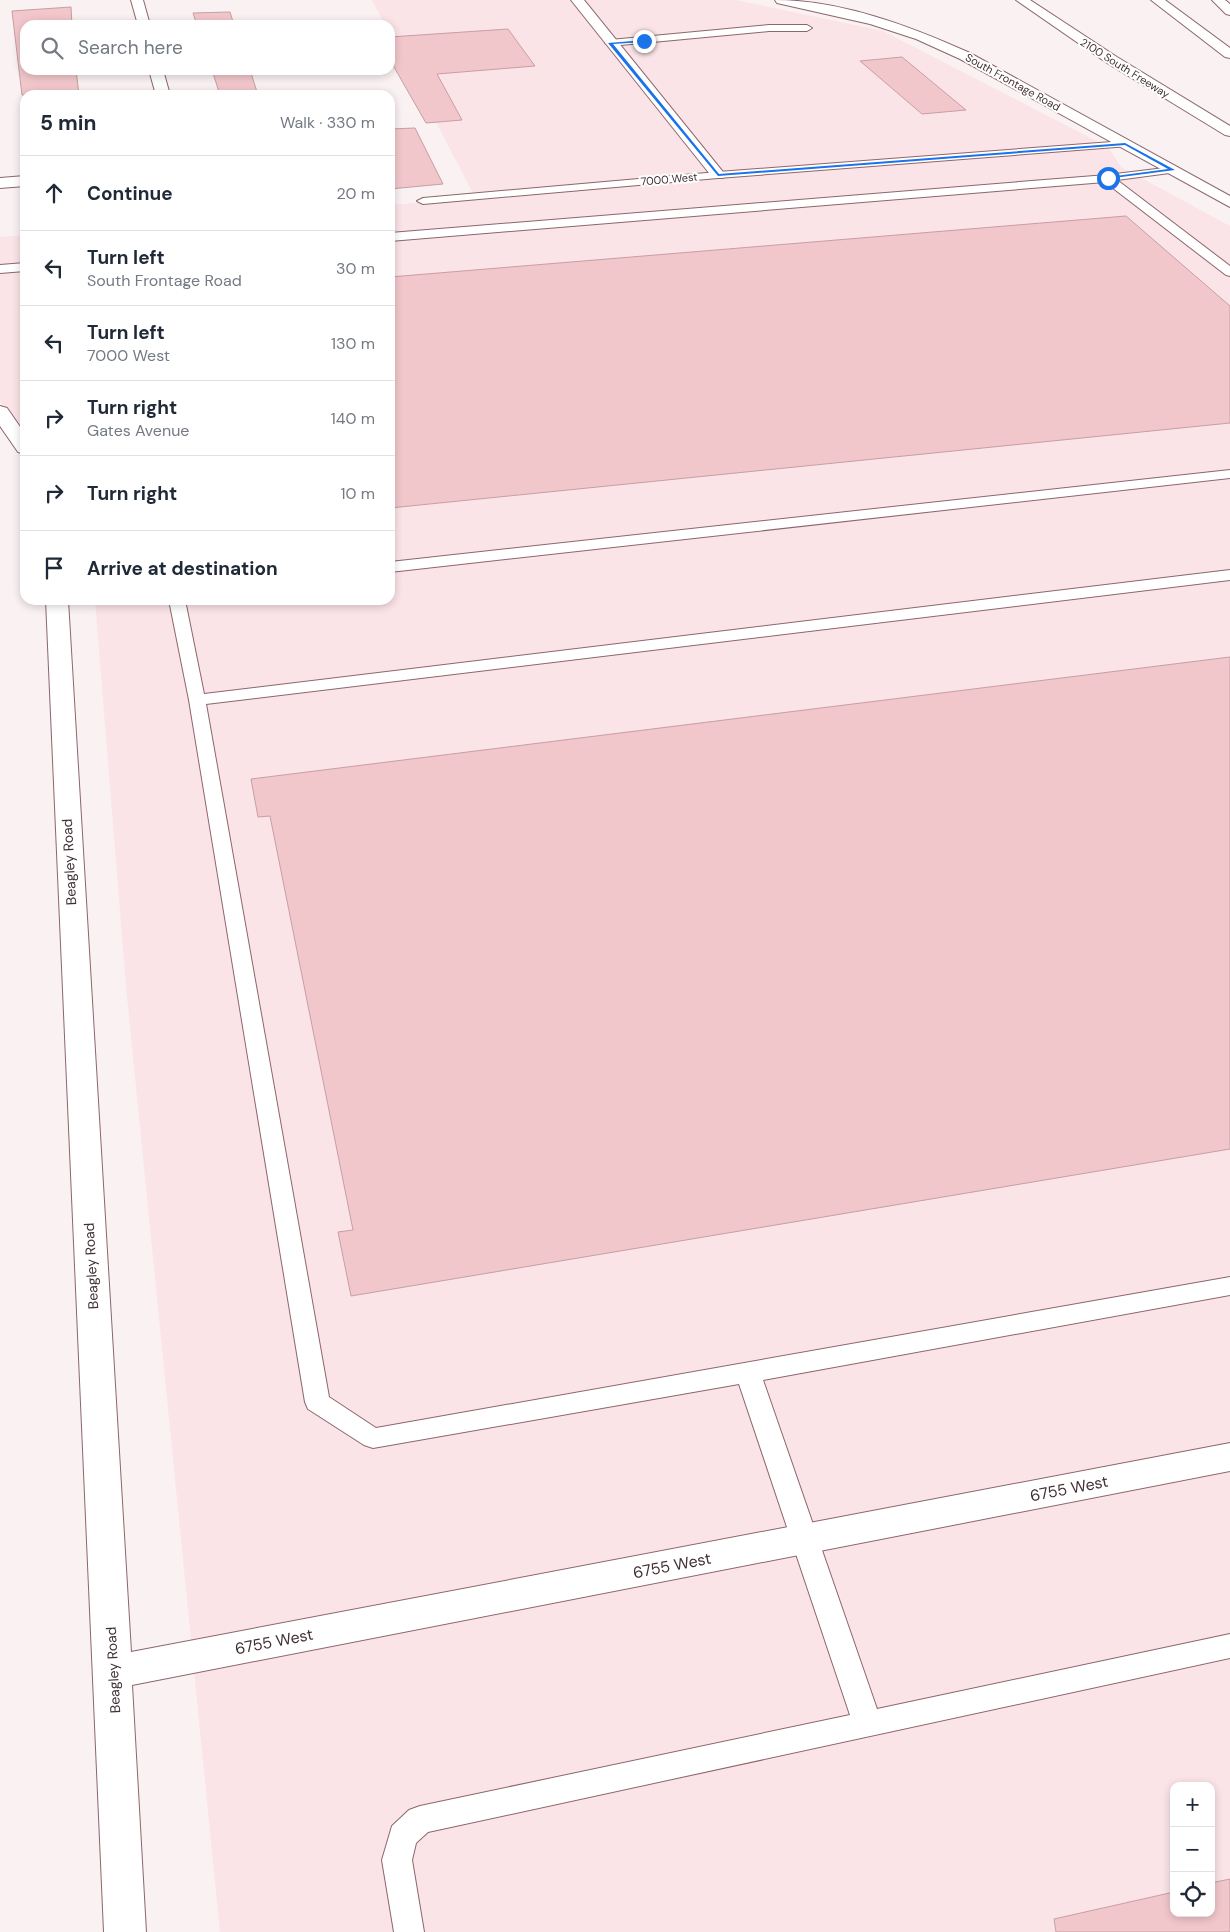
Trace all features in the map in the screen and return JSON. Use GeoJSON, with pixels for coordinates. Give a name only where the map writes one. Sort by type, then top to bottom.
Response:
{"type":"FeatureCollection","features":[{"type":"Feature","properties":{"kind":"main road"},"geometry":{"type":"LineString","coordinates":[[138,0],[143,20]]}},
{"type":"Feature","properties":{"kind":"main road"},"geometry":{"type":"LineString","coordinates":[[577,0],[718,175]]}},
{"type":"Feature","properties":{"kind":"main road","name":"South Frontage Road"},"geometry":{"type":"LineString","coordinates":[[781,0],[862,17],[937,42],[1230,202]]}},
{"type":"Feature","properties":{"kind":"main road","name":"2100 South Freeway"},"geometry":{"type":"LineString","coordinates":[[1022,0],[1112,60],[1230,132]]}},
{"type":"Feature","properties":{"kind":"main road"},"geometry":{"type":"LineString","coordinates":[[1157,0],[1230,54]]}},
{"type":"Feature","properties":{"kind":"main road"},"geometry":{"type":"LineString","coordinates":[[1218,0],[1230,12]]}},
{"type":"Feature","properties":{"kind":"main road"},"geometry":{"type":"LineString","coordinates":[[157,75],[162,90]]}},
{"type":"Feature","properties":{"kind":"main road"},"geometry":{"type":"LineString","coordinates":[[0,183],[20,181]]}},
{"type":"Feature","properties":{"kind":"main road"},"geometry":{"type":"LineString","coordinates":[[0,412],[20,441]]}},
{"type":"Feature","properties":{"kind":"main road","name":"Beagley Road"},"geometry":{"type":"LineString","coordinates":[[57,605],[69,866],[113,1672],[125,1932]]}},
{"type":"Feature","properties":{"kind":"main road","name":"6755 West"},"geometry":{"type":"LineString","coordinates":[[113,1672],[1230,1457]]}},
{"type":"Feature","properties":{"kind":"lane"},"geometry":{"type":"LineString","coordinates":[[610,43],[770,28],[808,28]]}},
{"type":"Feature","properties":{"kind":"lane","name":"7000 West"},"geometry":{"type":"LineString","coordinates":[[423,200],[1125,144]]}},
{"type":"Feature","properties":{"kind":"lane"},"geometry":{"type":"LineString","coordinates":[[395,237],[1108,178],[1173,170]]}},
{"type":"Feature","properties":{"kind":"lane"},"geometry":{"type":"LineString","coordinates":[[1108,178],[1230,272]]}},
{"type":"Feature","properties":{"kind":"lane"},"geometry":{"type":"LineString","coordinates":[[0,269],[20,267]]}},
{"type":"Feature","properties":{"kind":"lane"},"geometry":{"type":"LineString","coordinates":[[395,566],[1230,474]]}},
{"type":"Feature","properties":{"kind":"lane"},"geometry":{"type":"LineString","coordinates":[[197,700],[1230,575]]}},
{"type":"Feature","properties":{"kind":"lane"},"geometry":{"type":"LineString","coordinates":[[179,605],[197,700],[317,1402],[373,1438],[1230,1286]]}},
{"type":"Feature","properties":{"kind":"lane"},"geometry":{"type":"LineString","coordinates":[[748,1373],[867,1722]]}},
{"type":"Feature","properties":{"kind":"lane"},"geometry":{"type":"LineString","coordinates":[[409,1932],[397,1860],[403,1836],[420,1820],[867,1722],[1230,1646]]}},
{"type":"Feature","properties":{"kind":"shaded area"},"geometry":{"type":"Polygon","coordinates":[[[372,0],[736,0],[883,31],[1108,147],[1121,167],[1230,226],[1230,1932],[220,1932],[126,986],[95,605],[395,605],[395,205],[812,171],[475,197],[395,44],[395,20],[382,20],[372,0]]]}},
{"type":"Feature","properties":{"kind":"shaded area"},"geometry":{"type":"Polygon","coordinates":[[[20,235],[20,424],[0,402],[0,237],[20,235]]]}},
{"type":"Feature","properties":{"kind":"building"},"geometry":{"type":"Polygon","coordinates":[[[71,7],[72,20],[20,20],[20,75],[77,75],[78,90],[21,90],[12,11],[71,7]]]}},
{"type":"Feature","properties":{"kind":"building"},"geometry":{"type":"Polygon","coordinates":[[[230,12],[232,20],[195,20],[193,13],[230,12]]]}},
{"type":"Feature","properties":{"kind":"building"},"geometry":{"type":"Polygon","coordinates":[[[508,29],[535,66],[437,74],[462,120],[426,123],[395,69],[395,37],[508,29]]]}},
{"type":"Feature","properties":{"kind":"building"},"geometry":{"type":"Polygon","coordinates":[[[902,57],[966,110],[922,114],[860,61],[902,57]]]}},
{"type":"Feature","properties":{"kind":"building"},"geometry":{"type":"Polygon","coordinates":[[[214,75],[252,75],[256,90],[218,90],[214,75]]]}},
{"type":"Feature","properties":{"kind":"building"},"geometry":{"type":"Polygon","coordinates":[[[415,128],[443,184],[395,189],[395,129],[415,128]]]}},
{"type":"Feature","properties":{"kind":"building"},"geometry":{"type":"Polygon","coordinates":[[[1126,216],[1230,306],[1230,423],[395,507],[395,277],[1126,216]]]}},
{"type":"Feature","properties":{"kind":"building"},"geometry":{"type":"Polygon","coordinates":[[[1230,657],[1230,1149],[351,1296],[338,1232],[353,1230],[270,816],[258,817],[251,779],[1230,657]]]}},
{"type":"Feature","properties":{"kind":"building"},"geometry":{"type":"Polygon","coordinates":[[[1230,1879],[1230,1932],[1056,1932],[1054,1919],[1170,1893],[1170,1917],[1215,1917],[1215,1882],[1230,1879]]]}},
{"type":"Feature","properties":{"kind":"route"},"geometry":{"type":"LineString","coordinates":[[644,41],[610,43],[718,175],[1125,144],[1173,170],[1108,178]]}}]}
